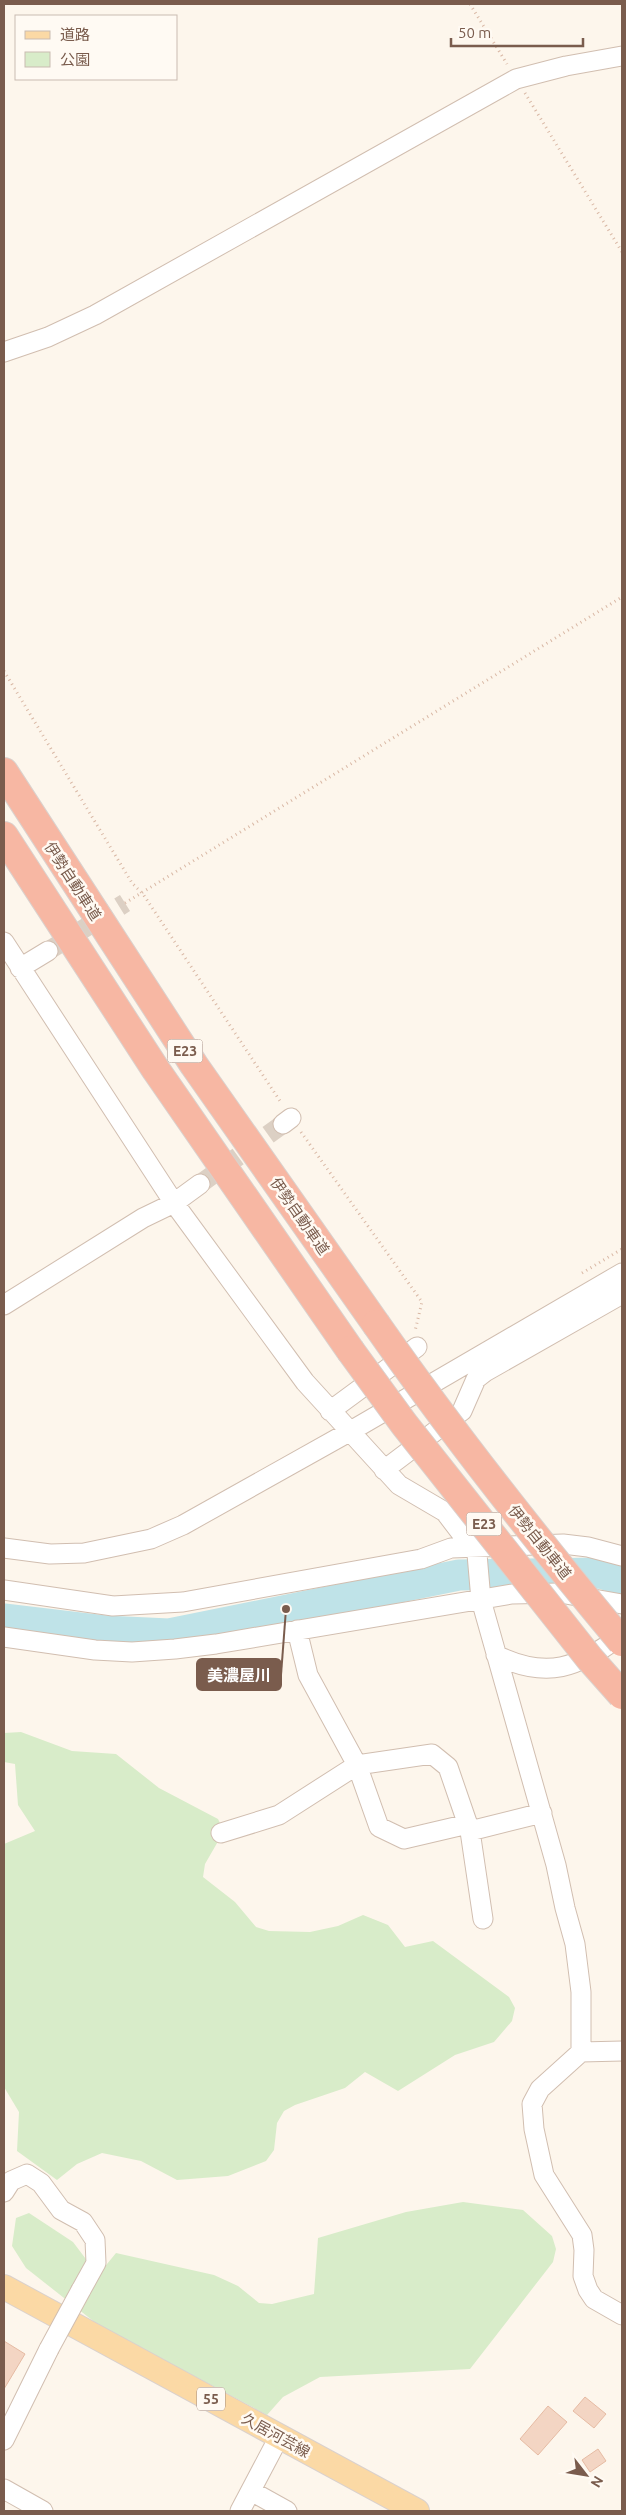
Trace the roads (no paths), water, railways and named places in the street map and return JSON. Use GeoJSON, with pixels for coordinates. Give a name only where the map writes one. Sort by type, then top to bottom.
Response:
{"type":"FeatureCollection","features":[{"type":"Feature","properties":{"kind":"highway","name":"伊勢自動車道"},"geometry":{"type":"LineString","coordinates":[[4,772],[194,1065],[431,1403],[525,1525],[622,1642]]}},
{"type":"Feature","properties":{"kind":"highway","name":"E23"},"geometry":{"type":"LineString","coordinates":[[4,836],[156,1070],[350,1350],[404,1424],[590,1659],[622,1696]]}},
{"type":"Feature","properties":{"kind":"main road","name":"久居河芸線"},"geometry":{"type":"LineString","coordinates":[[4,2288],[417,2511]]}},
{"type":"Feature","properties":{"kind":"street"},"geometry":{"type":"LineString","coordinates":[[4,352],[48,337],[94,314],[516,79],[566,66],[622,56]]}},
{"type":"Feature","properties":{"kind":"street"},"geometry":{"type":"LineString","coordinates":[[4,942],[174,1203],[305,1382],[384,1470],[407,1491],[445,1512],[474,1551],[481,1594],[496,1655],[542,1813],[576,1944],[582,2000],[581,2052]]}},
{"type":"Feature","properties":{"kind":"street"},"geometry":{"type":"LineString","coordinates":[[20,968],[48,951]]}},
{"type":"Feature","properties":{"kind":"street"},"geometry":{"type":"LineString","coordinates":[[4,1305],[143,1218],[174,1203],[200,1184]]}},
{"type":"Feature","properties":{"kind":"street"},"geometry":{"type":"LineString","coordinates":[[4,1548],[50,1554],[84,1553],[151,1539],[183,1525],[349,1432],[622,1273]]}},
{"type":"Feature","properties":{"kind":"street"},"geometry":{"type":"LineString","coordinates":[[384,1470],[462,1411],[476,1379],[485,1372],[622,1294]]}},
{"type":"Feature","properties":{"kind":"street"},"geometry":{"type":"LineString","coordinates":[[330,1411],[417,1347]]}},
{"type":"Feature","properties":{"kind":"street"},"geometry":{"type":"LineString","coordinates":[[4,1590],[112,1606],[183,1602],[420,1559],[451,1548],[474,1551],[563,1544],[588,1547],[622,1556]]}},
{"type":"Feature","properties":{"kind":"street"},"geometry":{"type":"LineString","coordinates":[[4,1637],[95,1650],[132,1652],[216,1644],[481,1594],[560,1593],[622,1604]]}},
{"type":"Feature","properties":{"kind":"street"},"geometry":{"type":"LineString","coordinates":[[297,1630],[308,1675],[357,1765],[379,1827],[404,1839],[542,1813]]}},
{"type":"Feature","properties":{"kind":"street"},"geometry":{"type":"LineString","coordinates":[[496,1655],[518,1666],[534,1669],[560,1668],[594,1653],[622,1635]]}},
{"type":"Feature","properties":{"kind":"street"},"geometry":{"type":"LineString","coordinates":[[221,1833],[279,1816],[357,1765],[432,1754],[448,1767],[469,1827],[483,1920]]}},
{"type":"Feature","properties":{"kind":"street"},"geometry":{"type":"LineString","coordinates":[[622,2051],[581,2052],[540,2089],[532,2104],[534,2129],[544,2175],[582,2236],[584,2250],[583,2276],[588,2290],[594,2299],[622,2315]]}},
{"type":"Feature","properties":{"kind":"street"},"geometry":{"type":"LineString","coordinates":[[4,2192],[11,2180],[27,2174],[41,2183],[61,2210],[83,2222],[90,2229],[95,2240],[96,2263],[49,2349],[4,2440]]}},
{"type":"Feature","properties":{"kind":"street"},"geometry":{"type":"LineString","coordinates":[[240,2511],[279,2437]]}},
{"type":"Feature","properties":{"kind":"street"},"geometry":{"type":"LineString","coordinates":[[4,2489],[43,2511]]}},
{"type":"Feature","properties":{"kind":"street"},"geometry":{"type":"LineString","coordinates":[[251,2491],[287,2511]]}},
{"type":"Feature","properties":{"kind":"waterway"},"geometry":{"type":"LineString","coordinates":[[4,1619],[105,1631],[169,1634],[459,1575],[601,1573],[622,1580]]}},
{"type":"Feature","properties":{"kind":"tunnel"},"geometry":{"type":"LineString","coordinates":[[48,951],[125,903]]}},
{"type":"Feature","properties":{"kind":"tunnel"},"geometry":{"type":"LineString","coordinates":[[200,1184],[283,1124]]}},
{"type":"Feature","properties":{"kind":"place","name":"美濃屋川"},"geometry":{"type":"Point","coordinates":[286,1609]}}]}
